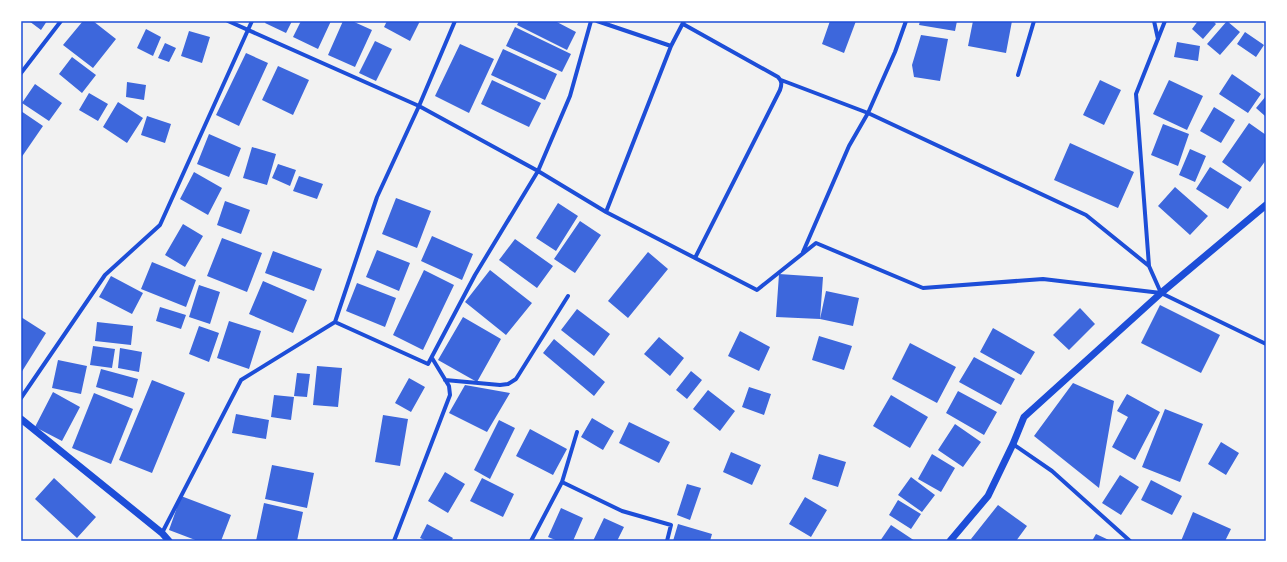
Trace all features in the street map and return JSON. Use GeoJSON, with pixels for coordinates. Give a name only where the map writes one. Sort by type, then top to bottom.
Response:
{"type":"FeatureCollection","features":[{"type":"Feature","properties":{"kind":"street"},"geometry":{"type":"LineString","coordinates":[[21,73],[61,21]]}},
{"type":"Feature","properties":{"kind":"street"},"geometry":{"type":"LineString","coordinates":[[228,21],[419,106],[538,171],[606,212],[757,290],[816,243],[924,288],[1043,279],[1161,293],[1266,344]]}},
{"type":"Feature","properties":{"kind":"street"},"geometry":{"type":"LineString","coordinates":[[21,398],[105,276],[160,225],[252,21]]}},
{"type":"Feature","properties":{"kind":"street"},"geometry":{"type":"LineString","coordinates":[[162,533],[241,380],[335,322],[377,197],[419,106],[455,21]]}},
{"type":"Feature","properties":{"kind":"street"},"geometry":{"type":"LineString","coordinates":[[335,322],[428,364],[475,275],[538,171],[570,96],[591,21]]}},
{"type":"Feature","properties":{"kind":"street"},"geometry":{"type":"LineString","coordinates":[[597,21],[671,46]]}},
{"type":"Feature","properties":{"kind":"street"},"geometry":{"type":"LineString","coordinates":[[803,253],[849,146],[868,113],[895,52],[906,21]]}},
{"type":"Feature","properties":{"kind":"street"},"geometry":{"type":"LineString","coordinates":[[1018,75],[1034,21]]}},
{"type":"Feature","properties":{"kind":"street"},"geometry":{"type":"LineString","coordinates":[[1154,21],[1158,39]]}},
{"type":"Feature","properties":{"kind":"street"},"geometry":{"type":"LineString","coordinates":[[1161,293],[1149,266],[1136,94],[1165,21]]}},
{"type":"Feature","properties":{"kind":"street"},"geometry":{"type":"LineString","coordinates":[[606,212],[671,46],[684,22],[781,80],[868,113],[1086,215],[1149,266]]}},
{"type":"Feature","properties":{"kind":"street"},"geometry":{"type":"LineString","coordinates":[[695,258],[780,90],[782,85],[781,80]]}},
{"type":"Feature","properties":{"kind":"street"},"geometry":{"type":"LineString","coordinates":[[950,541],[988,496],[1024,417],[1161,293],[1266,205]]}},
{"type":"Feature","properties":{"kind":"street"},"geometry":{"type":"LineString","coordinates":[[445,380],[500,385],[508,384],[516,379],[568,296]]}},
{"type":"Feature","properties":{"kind":"street"},"geometry":{"type":"LineString","coordinates":[[394,541],[450,395],[450,391],[445,380],[432,358]]}},
{"type":"Feature","properties":{"kind":"street"},"geometry":{"type":"LineString","coordinates":[[21,419],[162,533],[169,541]]}},
{"type":"Feature","properties":{"kind":"street"},"geometry":{"type":"LineString","coordinates":[[530,541],[562,482],[577,432]]}},
{"type":"Feature","properties":{"kind":"street"},"geometry":{"type":"LineString","coordinates":[[1013,444],[1052,471],[1130,541]]}},
{"type":"Feature","properties":{"kind":"street"},"geometry":{"type":"LineString","coordinates":[[562,482],[622,511],[670,525],[667,541]]}},
{"type":"Feature","properties":{"kind":"building"},"geometry":{"type":"Polygon","coordinates":[[[29,21],[47,21],[41,30],[29,21]]]}},
{"type":"Feature","properties":{"kind":"building"},"geometry":{"type":"Polygon","coordinates":[[[83,21],[93,21],[116,39],[93,68],[63,45],[83,21]]]}},
{"type":"Feature","properties":{"kind":"building"},"geometry":{"type":"Polygon","coordinates":[[[266,21],[292,21],[286,33],[265,23],[266,21]]]}},
{"type":"Feature","properties":{"kind":"building"},"geometry":{"type":"Polygon","coordinates":[[[301,21],[331,21],[318,49],[293,37],[301,21]]]}},
{"type":"Feature","properties":{"kind":"building"},"geometry":{"type":"Polygon","coordinates":[[[343,21],[352,21],[372,30],[355,67],[328,55],[343,21]]]}},
{"type":"Feature","properties":{"kind":"building"},"geometry":{"type":"Polygon","coordinates":[[[387,21],[420,21],[410,41],[384,27],[387,21]]]}},
{"type":"Feature","properties":{"kind":"building"},"geometry":{"type":"Polygon","coordinates":[[[519,21],[555,21],[576,32],[567,50],[517,25],[519,21]]]}},
{"type":"Feature","properties":{"kind":"building"},"geometry":{"type":"Polygon","coordinates":[[[830,21],[856,21],[844,53],[822,44],[830,21]]]}},
{"type":"Feature","properties":{"kind":"building"},"geometry":{"type":"Polygon","coordinates":[[[920,21],[957,21],[955,31],[919,25],[920,21]]]}},
{"type":"Feature","properties":{"kind":"building"},"geometry":{"type":"Polygon","coordinates":[[[973,21],[1012,21],[1006,53],[968,46],[973,21]]]}},
{"type":"Feature","properties":{"kind":"building"},"geometry":{"type":"Polygon","coordinates":[[[1198,21],[1213,21],[1216,24],[1203,39],[1192,29],[1198,21]]]}},
{"type":"Feature","properties":{"kind":"building"},"geometry":{"type":"Polygon","coordinates":[[[1227,21],[1240,32],[1220,55],[1207,44],[1227,21]]]}},
{"type":"Feature","properties":{"kind":"building"},"geometry":{"type":"Polygon","coordinates":[[[515,27],[571,54],[562,72],[506,46],[515,27]]]}},
{"type":"Feature","properties":{"kind":"building"},"geometry":{"type":"Polygon","coordinates":[[[146,29],[161,37],[153,56],[137,48],[146,29]]]}},
{"type":"Feature","properties":{"kind":"building"},"geometry":{"type":"Polygon","coordinates":[[[189,31],[210,37],[202,63],[181,56],[189,31]]]}},
{"type":"Feature","properties":{"kind":"building"},"geometry":{"type":"Polygon","coordinates":[[[1245,32],[1264,45],[1256,57],[1237,44],[1245,32]]]}},
{"type":"Feature","properties":{"kind":"building"},"geometry":{"type":"Polygon","coordinates":[[[921,35],[948,39],[940,81],[914,77],[912,65],[921,35]]]}},
{"type":"Feature","properties":{"kind":"building"},"geometry":{"type":"Polygon","coordinates":[[[375,41],[392,49],[376,81],[359,73],[375,41]]]}},
{"type":"Feature","properties":{"kind":"building"},"geometry":{"type":"Polygon","coordinates":[[[1177,42],[1200,46],[1198,61],[1174,57],[1177,42]]]}},
{"type":"Feature","properties":{"kind":"building"},"geometry":{"type":"Polygon","coordinates":[[[165,43],[176,48],[169,62],[158,58],[165,43]]]}},
{"type":"Feature","properties":{"kind":"building"},"geometry":{"type":"Polygon","coordinates":[[[460,44],[494,59],[469,113],[435,96],[460,44]]]}},
{"type":"Feature","properties":{"kind":"building"},"geometry":{"type":"Polygon","coordinates":[[[503,49],[557,74],[545,100],[491,75],[503,49]]]}},
{"type":"Feature","properties":{"kind":"building"},"geometry":{"type":"Polygon","coordinates":[[[246,53],[268,63],[239,126],[216,115],[246,53]]]}},
{"type":"Feature","properties":{"kind":"building"},"geometry":{"type":"Polygon","coordinates":[[[72,57],[96,75],[82,93],[59,74],[72,57]]]}},
{"type":"Feature","properties":{"kind":"building"},"geometry":{"type":"Polygon","coordinates":[[[278,66],[309,80],[293,115],[262,100],[278,66]]]}},
{"type":"Feature","properties":{"kind":"building"},"geometry":{"type":"Polygon","coordinates":[[[1232,74],[1261,94],[1248,113],[1219,94],[1232,74]]]}},
{"type":"Feature","properties":{"kind":"building"},"geometry":{"type":"Polygon","coordinates":[[[492,80],[541,103],[529,127],[481,104],[492,80]]]}},
{"type":"Feature","properties":{"kind":"building"},"geometry":{"type":"Polygon","coordinates":[[[1100,80],[1121,90],[1104,125],[1083,115],[1100,80]]]}},
{"type":"Feature","properties":{"kind":"building"},"geometry":{"type":"Polygon","coordinates":[[[1169,80],[1203,96],[1187,130],[1153,114],[1169,80]]]}},
{"type":"Feature","properties":{"kind":"building"},"geometry":{"type":"Polygon","coordinates":[[[127,82],[146,85],[144,100],[126,97],[127,82]]]}},
{"type":"Feature","properties":{"kind":"building"},"geometry":{"type":"Polygon","coordinates":[[[35,84],[62,103],[49,121],[22,103],[35,84]]]}},
{"type":"Feature","properties":{"kind":"building"},"geometry":{"type":"Polygon","coordinates":[[[89,93],[108,104],[98,121],[79,110],[89,93]]]}},
{"type":"Feature","properties":{"kind":"building"},"geometry":{"type":"Polygon","coordinates":[[[1266,96],[1266,114],[1265,116],[1256,108],[1266,96]]]}},
{"type":"Feature","properties":{"kind":"building"},"geometry":{"type":"Polygon","coordinates":[[[118,102],[143,118],[127,143],[103,127],[118,102]]]}},
{"type":"Feature","properties":{"kind":"building"},"geometry":{"type":"Polygon","coordinates":[[[1214,107],[1235,120],[1221,143],[1200,131],[1214,107]]]}},
{"type":"Feature","properties":{"kind":"building"},"geometry":{"type":"Polygon","coordinates":[[[21,111],[43,126],[21,158],[21,111]]]}},
{"type":"Feature","properties":{"kind":"building"},"geometry":{"type":"Polygon","coordinates":[[[147,116],[171,124],[165,143],[141,135],[147,116]]]}},
{"type":"Feature","properties":{"kind":"building"},"geometry":{"type":"Polygon","coordinates":[[[1249,123],[1266,135],[1266,160],[1250,182],[1222,162],[1249,123]]]}},
{"type":"Feature","properties":{"kind":"building"},"geometry":{"type":"Polygon","coordinates":[[[1163,124],[1189,134],[1178,166],[1151,155],[1163,124]]]}},
{"type":"Feature","properties":{"kind":"building"},"geometry":{"type":"Polygon","coordinates":[[[209,134],[241,148],[229,177],[197,164],[209,134]]]}},
{"type":"Feature","properties":{"kind":"building"},"geometry":{"type":"Polygon","coordinates":[[[1070,143],[1134,172],[1118,208],[1054,180],[1070,143]]]}},
{"type":"Feature","properties":{"kind":"building"},"geometry":{"type":"Polygon","coordinates":[[[252,147],[276,154],[267,185],[243,178],[252,147]]]}},
{"type":"Feature","properties":{"kind":"building"},"geometry":{"type":"Polygon","coordinates":[[[1190,149],[1206,156],[1195,182],[1179,175],[1190,149]]]}},
{"type":"Feature","properties":{"kind":"building"},"geometry":{"type":"Polygon","coordinates":[[[278,164],[296,170],[290,186],[272,178],[278,164]]]}},
{"type":"Feature","properties":{"kind":"building"},"geometry":{"type":"Polygon","coordinates":[[[1210,167],[1242,187],[1228,209],[1196,189],[1210,167]]]}},
{"type":"Feature","properties":{"kind":"building"},"geometry":{"type":"Polygon","coordinates":[[[194,172],[222,188],[208,215],[180,199],[194,172]]]}},
{"type":"Feature","properties":{"kind":"building"},"geometry":{"type":"Polygon","coordinates":[[[299,176],[323,184],[317,199],[293,191],[299,176]]]}},
{"type":"Feature","properties":{"kind":"building"},"geometry":{"type":"Polygon","coordinates":[[[1175,187],[1208,216],[1190,235],[1158,206],[1175,187]]]}},
{"type":"Feature","properties":{"kind":"building"},"geometry":{"type":"Polygon","coordinates":[[[396,198],[431,211],[417,248],[382,234],[396,198]]]}},
{"type":"Feature","properties":{"kind":"building"},"geometry":{"type":"Polygon","coordinates":[[[225,201],[250,210],[241,234],[217,225],[225,201]]]}},
{"type":"Feature","properties":{"kind":"building"},"geometry":{"type":"Polygon","coordinates":[[[558,203],[578,216],[556,251],[536,238],[558,203]]]}},
{"type":"Feature","properties":{"kind":"building"},"geometry":{"type":"Polygon","coordinates":[[[580,221],[601,235],[575,273],[554,259],[580,221]]]}},
{"type":"Feature","properties":{"kind":"building"},"geometry":{"type":"Polygon","coordinates":[[[183,224],[203,236],[185,267],[165,255],[183,224]]]}},
{"type":"Feature","properties":{"kind":"building"},"geometry":{"type":"Polygon","coordinates":[[[432,236],[473,254],[462,280],[421,261],[432,236]]]}},
{"type":"Feature","properties":{"kind":"building"},"geometry":{"type":"Polygon","coordinates":[[[222,238],[262,253],[247,292],[207,276],[222,238]]]}},
{"type":"Feature","properties":{"kind":"building"},"geometry":{"type":"Polygon","coordinates":[[[515,239],[553,266],[537,288],[499,260],[515,239]]]}},
{"type":"Feature","properties":{"kind":"building"},"geometry":{"type":"Polygon","coordinates":[[[377,250],[410,263],[399,291],[366,277],[377,250]]]}},
{"type":"Feature","properties":{"kind":"building"},"geometry":{"type":"Polygon","coordinates":[[[273,251],[322,269],[314,291],[265,273],[273,251]]]}},
{"type":"Feature","properties":{"kind":"building"},"geometry":{"type":"Polygon","coordinates":[[[648,252],[668,269],[628,318],[608,301],[648,252]]]}},
{"type":"Feature","properties":{"kind":"building"},"geometry":{"type":"Polygon","coordinates":[[[152,262],[196,280],[186,307],[141,289],[152,262]]]}},
{"type":"Feature","properties":{"kind":"building"},"geometry":{"type":"Polygon","coordinates":[[[424,270],[454,285],[423,350],[393,335],[424,270]]]}},
{"type":"Feature","properties":{"kind":"building"},"geometry":{"type":"Polygon","coordinates":[[[490,270],[532,303],[506,335],[465,302],[490,270]]]}},
{"type":"Feature","properties":{"kind":"building"},"geometry":{"type":"Polygon","coordinates":[[[779,274],[823,277],[820,319],[776,317],[779,274]]]}},
{"type":"Feature","properties":{"kind":"building"},"geometry":{"type":"Polygon","coordinates":[[[111,276],[143,293],[132,314],[99,297],[111,276]]]}},
{"type":"Feature","properties":{"kind":"building"},"geometry":{"type":"Polygon","coordinates":[[[263,281],[307,300],[293,333],[249,314],[263,281]]]}},
{"type":"Feature","properties":{"kind":"building"},"geometry":{"type":"Polygon","coordinates":[[[357,283],[396,298],[385,327],[346,311],[357,283]]]}},
{"type":"Feature","properties":{"kind":"building"},"geometry":{"type":"Polygon","coordinates":[[[199,285],[220,292],[210,324],[189,317],[199,285]]]}},
{"type":"Feature","properties":{"kind":"building"},"geometry":{"type":"Polygon","coordinates":[[[826,291],[859,298],[853,326],[820,319],[826,291]]]}},
{"type":"Feature","properties":{"kind":"building"},"geometry":{"type":"Polygon","coordinates":[[[1160,305],[1220,335],[1201,373],[1141,343],[1160,305]]]}},
{"type":"Feature","properties":{"kind":"building"},"geometry":{"type":"Polygon","coordinates":[[[160,307],[186,315],[181,329],[156,321],[160,307]]]}},
{"type":"Feature","properties":{"kind":"building"},"geometry":{"type":"Polygon","coordinates":[[[1080,308],[1095,324],[1069,350],[1053,335],[1080,308]]]}},
{"type":"Feature","properties":{"kind":"building"},"geometry":{"type":"Polygon","coordinates":[[[577,309],[610,334],[594,356],[561,330],[577,309]]]}},
{"type":"Feature","properties":{"kind":"building"},"geometry":{"type":"Polygon","coordinates":[[[21,317],[46,333],[21,373],[21,317]]]}},
{"type":"Feature","properties":{"kind":"building"},"geometry":{"type":"Polygon","coordinates":[[[463,317],[501,339],[477,382],[438,360],[463,317]]]}},
{"type":"Feature","properties":{"kind":"building"},"geometry":{"type":"Polygon","coordinates":[[[229,321],[261,331],[249,369],[217,358],[229,321]]]}},
{"type":"Feature","properties":{"kind":"building"},"geometry":{"type":"Polygon","coordinates":[[[97,322],[133,326],[131,345],[95,341],[97,322]]]}},
{"type":"Feature","properties":{"kind":"building"},"geometry":{"type":"Polygon","coordinates":[[[199,326],[219,333],[209,362],[189,354],[199,326]]]}},
{"type":"Feature","properties":{"kind":"building"},"geometry":{"type":"Polygon","coordinates":[[[993,328],[1035,352],[1021,375],[980,352],[993,328]]]}},
{"type":"Feature","properties":{"kind":"building"},"geometry":{"type":"Polygon","coordinates":[[[740,331],[770,347],[759,371],[728,356],[740,331]]]}},
{"type":"Feature","properties":{"kind":"building"},"geometry":{"type":"Polygon","coordinates":[[[819,336],[852,346],[844,370],[812,360],[819,336]]]}},
{"type":"Feature","properties":{"kind":"building"},"geometry":{"type":"Polygon","coordinates":[[[659,337],[684,358],[670,376],[644,354],[659,337]]]}},
{"type":"Feature","properties":{"kind":"building"},"geometry":{"type":"Polygon","coordinates":[[[554,339],[605,382],[594,396],[543,353],[554,339]]]}},
{"type":"Feature","properties":{"kind":"building"},"geometry":{"type":"Polygon","coordinates":[[[910,343],[956,367],[937,403],[892,379],[910,343]]]}},
{"type":"Feature","properties":{"kind":"building"},"geometry":{"type":"Polygon","coordinates":[[[93,346],[115,349],[112,368],[90,365],[93,346]]]}},
{"type":"Feature","properties":{"kind":"building"},"geometry":{"type":"Polygon","coordinates":[[[120,348],[142,352],[139,372],[118,368],[120,348]]]}},
{"type":"Feature","properties":{"kind":"building"},"geometry":{"type":"Polygon","coordinates":[[[974,357],[1015,379],[1001,405],[959,382],[974,357]]]}},
{"type":"Feature","properties":{"kind":"building"},"geometry":{"type":"Polygon","coordinates":[[[58,360],[87,366],[81,394],[52,388],[58,360]]]}},
{"type":"Feature","properties":{"kind":"building"},"geometry":{"type":"Polygon","coordinates":[[[317,366],[342,368],[338,407],[313,405],[317,366]]]}},
{"type":"Feature","properties":{"kind":"building"},"geometry":{"type":"Polygon","coordinates":[[[101,369],[138,379],[133,398],[96,387],[101,369]]]}},
{"type":"Feature","properties":{"kind":"building"},"geometry":{"type":"Polygon","coordinates":[[[691,371],[702,380],[687,399],[676,390],[691,371]]]}},
{"type":"Feature","properties":{"kind":"building"},"geometry":{"type":"Polygon","coordinates":[[[297,373],[310,374],[307,397],[294,396],[297,373]]]}},
{"type":"Feature","properties":{"kind":"building"},"geometry":{"type":"Polygon","coordinates":[[[409,378],[425,387],[411,412],[395,403],[409,378]]]}},
{"type":"Feature","properties":{"kind":"building"},"geometry":{"type":"Polygon","coordinates":[[[152,380],[185,393],[152,473],[119,460],[152,380]]]}},
{"type":"Feature","properties":{"kind":"building"},"geometry":{"type":"Polygon","coordinates":[[[1073,383],[1114,401],[1099,488],[1034,436],[1073,383]]]}},
{"type":"Feature","properties":{"kind":"building"},"geometry":{"type":"Polygon","coordinates":[[[465,385],[510,393],[487,432],[449,413],[465,385]]]}},
{"type":"Feature","properties":{"kind":"building"},"geometry":{"type":"Polygon","coordinates":[[[749,387],[771,394],[764,415],[742,407],[749,387]]]}},
{"type":"Feature","properties":{"kind":"building"},"geometry":{"type":"Polygon","coordinates":[[[708,390],[735,411],[720,431],[693,409],[708,390]]]}},
{"type":"Feature","properties":{"kind":"building"},"geometry":{"type":"Polygon","coordinates":[[[958,391],[997,412],[984,435],[946,413],[958,391]]]}},
{"type":"Feature","properties":{"kind":"building"},"geometry":{"type":"Polygon","coordinates":[[[53,392],[80,407],[62,441],[35,427],[53,392]]]}},
{"type":"Feature","properties":{"kind":"building"},"geometry":{"type":"Polygon","coordinates":[[[94,393],[133,409],[111,464],[72,448],[94,393]]]}},
{"type":"Feature","properties":{"kind":"building"},"geometry":{"type":"Polygon","coordinates":[[[1127,394],[1160,412],[1135,460],[1112,447],[1128,417],[1117,411],[1127,394]]]}},
{"type":"Feature","properties":{"kind":"building"},"geometry":{"type":"Polygon","coordinates":[[[274,395],[294,397],[291,420],[271,417],[274,395]]]}},
{"type":"Feature","properties":{"kind":"building"},"geometry":{"type":"Polygon","coordinates":[[[891,395],[928,417],[910,448],[873,426],[891,395]]]}},
{"type":"Feature","properties":{"kind":"building"},"geometry":{"type":"Polygon","coordinates":[[[1165,409],[1203,424],[1180,482],[1142,467],[1165,409]]]}},
{"type":"Feature","properties":{"kind":"building"},"geometry":{"type":"Polygon","coordinates":[[[236,414],[269,420],[266,439],[232,433],[236,414]]]}},
{"type":"Feature","properties":{"kind":"building"},"geometry":{"type":"Polygon","coordinates":[[[383,415],[408,419],[400,466],[375,462],[383,415]]]}},
{"type":"Feature","properties":{"kind":"building"},"geometry":{"type":"Polygon","coordinates":[[[592,418],[614,431],[603,450],[581,437],[592,418]]]}},
{"type":"Feature","properties":{"kind":"building"},"geometry":{"type":"Polygon","coordinates":[[[499,420],[515,428],[490,479],[474,470],[499,420]]]}},
{"type":"Feature","properties":{"kind":"building"},"geometry":{"type":"Polygon","coordinates":[[[629,422],[670,442],[659,463],[619,443],[629,422]]]}},
{"type":"Feature","properties":{"kind":"building"},"geometry":{"type":"Polygon","coordinates":[[[955,424],[981,442],[963,467],[938,450],[955,424]]]}},
{"type":"Feature","properties":{"kind":"building"},"geometry":{"type":"Polygon","coordinates":[[[530,429],[567,449],[553,475],[516,456],[530,429]]]}},
{"type":"Feature","properties":{"kind":"building"},"geometry":{"type":"Polygon","coordinates":[[[1221,442],[1239,453],[1226,475],[1208,464],[1221,442]]]}},
{"type":"Feature","properties":{"kind":"building"},"geometry":{"type":"Polygon","coordinates":[[[731,452],[761,465],[752,485],[723,472],[731,452]]]}},
{"type":"Feature","properties":{"kind":"building"},"geometry":{"type":"Polygon","coordinates":[[[819,454],[846,462],[838,487],[812,479],[819,454]]]}},
{"type":"Feature","properties":{"kind":"building"},"geometry":{"type":"Polygon","coordinates":[[[932,454],[955,468],[941,492],[918,479],[932,454]]]}},
{"type":"Feature","properties":{"kind":"building"},"geometry":{"type":"Polygon","coordinates":[[[272,465],[314,473],[307,508],[265,499],[272,465]]]}},
{"type":"Feature","properties":{"kind":"building"},"geometry":{"type":"Polygon","coordinates":[[[445,472],[465,484],[448,513],[428,501],[445,472]]]}},
{"type":"Feature","properties":{"kind":"building"},"geometry":{"type":"Polygon","coordinates":[[[1120,475],[1139,487],[1121,515],[1102,503],[1120,475]]]}},
{"type":"Feature","properties":{"kind":"building"},"geometry":{"type":"Polygon","coordinates":[[[911,477],[935,495],[922,512],[898,495],[911,477]]]}},
{"type":"Feature","properties":{"kind":"building"},"geometry":{"type":"Polygon","coordinates":[[[54,478],[96,517],[77,538],[35,499],[54,478]]]}},
{"type":"Feature","properties":{"kind":"building"},"geometry":{"type":"Polygon","coordinates":[[[482,478],[514,494],[503,517],[470,501],[482,478]]]}},
{"type":"Feature","properties":{"kind":"building"},"geometry":{"type":"Polygon","coordinates":[[[1151,480],[1182,496],[1172,515],[1141,500],[1151,480]]]}},
{"type":"Feature","properties":{"kind":"building"},"geometry":{"type":"Polygon","coordinates":[[[687,484],[701,488],[690,520],[677,515],[687,484]]]}},
{"type":"Feature","properties":{"kind":"building"},"geometry":{"type":"Polygon","coordinates":[[[181,496],[231,515],[221,541],[198,541],[169,530],[181,496]]]}},
{"type":"Feature","properties":{"kind":"building"},"geometry":{"type":"Polygon","coordinates":[[[805,497],[827,510],[811,537],[789,524],[805,497]]]}},
{"type":"Feature","properties":{"kind":"building"},"geometry":{"type":"Polygon","coordinates":[[[898,500],[921,514],[911,529],[889,515],[898,500]]]}},
{"type":"Feature","properties":{"kind":"building"},"geometry":{"type":"Polygon","coordinates":[[[264,503],[303,512],[297,541],[256,541],[264,503]]]}},
{"type":"Feature","properties":{"kind":"building"},"geometry":{"type":"Polygon","coordinates":[[[998,505],[1027,526],[1016,541],[974,541],[971,539],[998,505]]]}},
{"type":"Feature","properties":{"kind":"building"},"geometry":{"type":"Polygon","coordinates":[[[561,508],[583,518],[573,541],[558,541],[548,537],[561,508]]]}},
{"type":"Feature","properties":{"kind":"building"},"geometry":{"type":"Polygon","coordinates":[[[1193,512],[1231,529],[1225,541],[1181,541],[1193,512]]]}},
{"type":"Feature","properties":{"kind":"building"},"geometry":{"type":"Polygon","coordinates":[[[604,518],[624,527],[617,541],[593,541],[604,518]]]}},
{"type":"Feature","properties":{"kind":"building"},"geometry":{"type":"Polygon","coordinates":[[[427,524],[453,538],[451,541],[427,541],[420,538],[427,524]]]}},
{"type":"Feature","properties":{"kind":"building"},"geometry":{"type":"Polygon","coordinates":[[[678,524],[712,534],[710,541],[673,541],[678,524]]]}},
{"type":"Feature","properties":{"kind":"building"},"geometry":{"type":"Polygon","coordinates":[[[891,525],[915,541],[880,541],[891,525]]]}},
{"type":"Feature","properties":{"kind":"building"},"geometry":{"type":"Polygon","coordinates":[[[1096,534],[1111,541],[1092,541],[1096,534]]]}}]}
